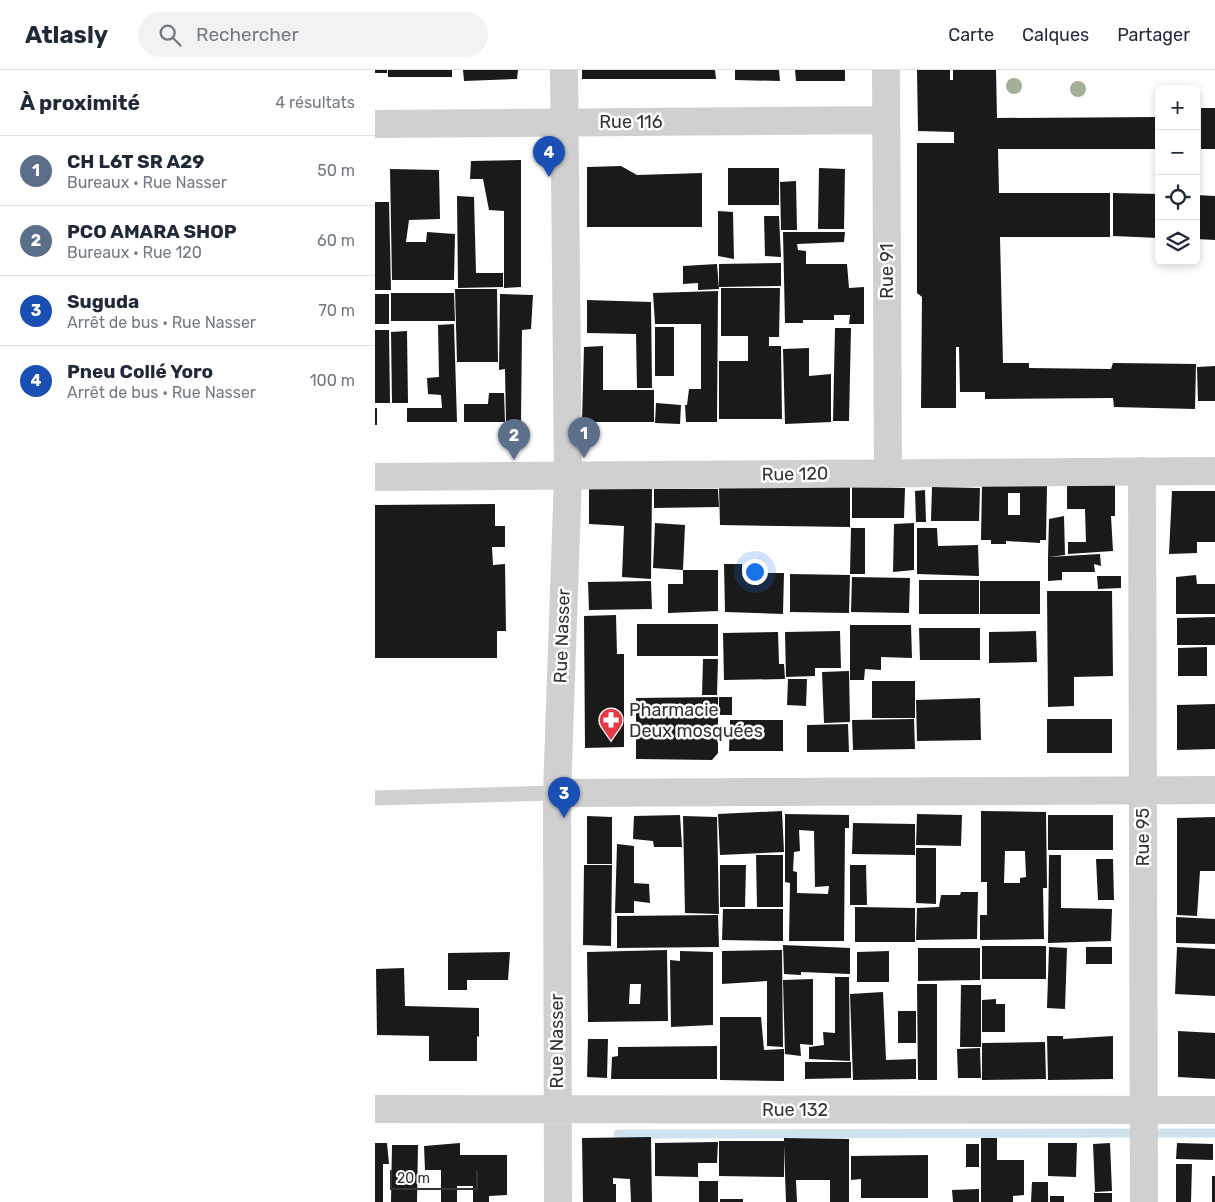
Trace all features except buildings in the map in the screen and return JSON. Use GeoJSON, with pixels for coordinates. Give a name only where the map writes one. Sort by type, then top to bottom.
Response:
{"type":"FeatureCollection","features":[{"type":"Feature","properties":{"kind":"street","name":"Rue Nasser"},"geometry":{"type":"LineString","coordinates":[[558,1202],[557,793],[568,476],[564,70]]}},
{"type":"Feature","properties":{"kind":"street","name":"Rue 91"},"geometry":{"type":"LineString","coordinates":[[886,70],[888,473]]}},
{"type":"Feature","properties":{"kind":"street","name":"Rue 116"},"geometry":{"type":"LineString","coordinates":[[375,124],[886,120]]}},
{"type":"Feature","properties":{"kind":"street","name":"Rue 95"},"geometry":{"type":"LineString","coordinates":[[1142,471],[1144,1202]]}},
{"type":"Feature","properties":{"kind":"street","name":"Rue 120"},"geometry":{"type":"LineString","coordinates":[[375,476],[1215,471]]}},
{"type":"Feature","properties":{"kind":"street"},"geometry":{"type":"LineString","coordinates":[[557,793],[1215,790]]}},
{"type":"Feature","properties":{"kind":"street","name":"Rue 132"},"geometry":{"type":"LineString","coordinates":[[375,1110],[1215,1110]]}},
{"type":"Feature","properties":{"kind":"lane"},"geometry":{"type":"LineString","coordinates":[[375,798],[557,793]]}},
{"type":"Feature","properties":{"kind":"waterway"},"geometry":{"type":"LineString","coordinates":[[618,1134],[1215,1133]]}},
{"type":"Feature","properties":{"kind":"place","name":"Pneu Collé Yoro"},"geometry":{"type":"Point","coordinates":[549,177]}},
{"type":"Feature","properties":{"kind":"place","name":"CH L6T SR A29"},"geometry":{"type":"Point","coordinates":[584,458]}},
{"type":"Feature","properties":{"kind":"place","name":"PCO AMARA SHOP"},"geometry":{"type":"Point","coordinates":[514,460]}},
{"type":"Feature","properties":{"kind":"place","name":"Pharmacie Deux mosquées"},"geometry":{"type":"Point","coordinates":[611,741]}},
{"type":"Feature","properties":{"kind":"place","name":"Suguda"},"geometry":{"type":"Point","coordinates":[564,818]}}]}
